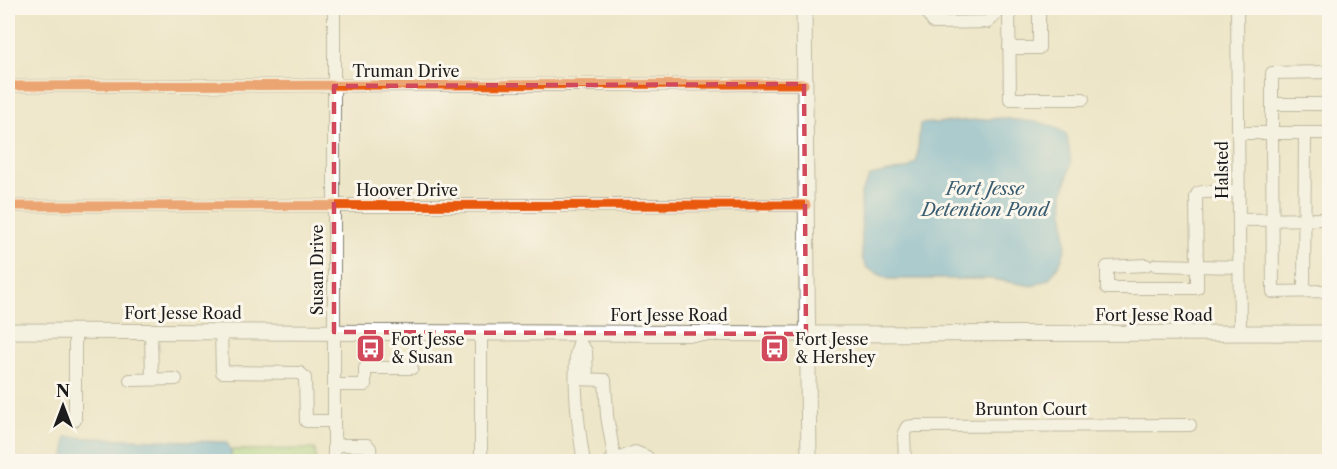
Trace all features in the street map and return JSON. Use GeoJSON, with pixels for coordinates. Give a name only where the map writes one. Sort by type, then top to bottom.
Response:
{"type":"FeatureCollection","features":[{"type":"Feature","properties":{"kind":"main road"},"geometry":{"type":"LineString","coordinates":[[804,8],[809,462]]}},
{"type":"Feature","properties":{"kind":"main road","name":"Fort Jesse Road"},"geometry":{"type":"LineString","coordinates":[[8,331],[481,333],[581,339],[806,334],[1329,333]]}},
{"type":"Feature","properties":{"kind":"street","name":"Susan Drive"},"geometry":{"type":"LineString","coordinates":[[334,8],[334,462]]}},
{"type":"Feature","properties":{"kind":"street"},"geometry":{"type":"LineString","coordinates":[[929,8],[929,16],[934,22],[988,22],[995,15],[995,8]]}},
{"type":"Feature","properties":{"kind":"street"},"geometry":{"type":"LineString","coordinates":[[1009,8],[1010,99],[1083,99]]}},
{"type":"Feature","properties":{"kind":"street"},"geometry":{"type":"LineString","coordinates":[[1009,48],[1039,48],[1039,8]]}},
{"type":"Feature","properties":{"kind":"street","name":"Halsted"},"geometry":{"type":"LineString","coordinates":[[1237,8],[1240,333]]}},
{"type":"Feature","properties":{"kind":"street"},"geometry":{"type":"LineString","coordinates":[[1329,72],[1272,73],[1273,292],[1329,291]]}},
{"type":"Feature","properties":{"kind":"street","name":"Truman Drive"},"geometry":{"type":"LineString","coordinates":[[8,86],[804,84]]}},
{"type":"Feature","properties":{"kind":"street"},"geometry":{"type":"LineString","coordinates":[[1272,104],[1329,104]]}},
{"type":"Feature","properties":{"kind":"street"},"geometry":{"type":"LineString","coordinates":[[1238,133],[1329,133]]}},
{"type":"Feature","properties":{"kind":"street"},"geometry":{"type":"LineString","coordinates":[[1304,291],[1305,133]]}},
{"type":"Feature","properties":{"kind":"street"},"geometry":{"type":"LineString","coordinates":[[1239,191],[1198,193],[1197,266],[1197,288],[1107,288],[1107,267],[1151,265],[1197,266],[1239,267]]}},
{"type":"Feature","properties":{"kind":"street","name":"Hoover Drive"},"geometry":{"type":"LineString","coordinates":[[8,206],[806,205]]}},
{"type":"Feature","properties":{"kind":"street"},"geometry":{"type":"LineString","coordinates":[[1239,220],[1329,219]]}},
{"type":"Feature","properties":{"kind":"street"},"geometry":{"type":"LineString","coordinates":[[75,331],[75,420]]}},
{"type":"Feature","properties":{"kind":"street"},"geometry":{"type":"LineString","coordinates":[[151,331],[152,379]]}},
{"type":"Feature","properties":{"kind":"street"},"geometry":{"type":"LineString","coordinates":[[221,332],[222,372],[300,373],[305,378],[306,421],[334,421]]}},
{"type":"Feature","properties":{"kind":"street"},"geometry":{"type":"LineString","coordinates":[[481,333],[481,462]]}},
{"type":"Feature","properties":{"kind":"street"},"geometry":{"type":"LineString","coordinates":[[581,339],[576,351],[582,379],[578,427],[584,462]]}},
{"type":"Feature","properties":{"kind":"street"},"geometry":{"type":"LineString","coordinates":[[334,385],[366,385],[366,368],[412,368]]}},
{"type":"Feature","properties":{"kind":"street"},"geometry":{"type":"LineString","coordinates":[[130,380],[176,379]]}},
{"type":"Feature","properties":{"kind":"street"},"geometry":{"type":"LineString","coordinates":[[582,379],[605,380],[612,461],[635,452],[646,457]]}},
{"type":"Feature","properties":{"kind":"street","name":"Brunton Court"},"geometry":{"type":"LineString","coordinates":[[905,462],[904,433],[907,427],[914,426],[1190,425]]}},
{"type":"Feature","properties":{"kind":"street"},"geometry":{"type":"LineString","coordinates":[[334,445],[367,445],[370,448],[371,462]]}},
{"type":"Feature","properties":{"kind":"highlighted area"},"geometry":{"type":"Polygon","coordinates":[[[804,84],[806,334],[334,332],[334,86],[804,84]]]}},
{"type":"Feature","properties":{"kind":"green space"},"geometry":{"type":"Polygon","coordinates":[[[315,449],[316,461],[231,461],[231,450],[315,449]]]}},
{"type":"Feature","properties":{"kind":"water","name":"Fort Jesse Detention Pond"},"geometry":{"type":"Polygon","coordinates":[[[1003,118],[1044,123],[1067,135],[1071,163],[1063,195],[1066,247],[1060,263],[1049,279],[1033,286],[991,279],[888,279],[867,268],[862,258],[861,193],[870,176],[909,168],[917,161],[920,124],[1003,118]]]}},
{"type":"Feature","properties":{"kind":"water"},"geometry":{"type":"Polygon","coordinates":[[[66,437],[226,442],[231,450],[231,461],[65,461],[66,437]]]}},
{"type":"Feature","properties":{"kind":"cycle path"},"geometry":{"type":"LineString","coordinates":[[8,86],[804,84]]}},
{"type":"Feature","properties":{"kind":"cycle path"},"geometry":{"type":"LineString","coordinates":[[8,206],[806,205]]}},
{"type":"Feature","properties":{"kind":"place","name":"Fort Jesse & Susan"},"geometry":{"type":"Point","coordinates":[370,348]}},
{"type":"Feature","properties":{"kind":"place","name":"Fort Jesse & Hershey"},"geometry":{"type":"Point","coordinates":[774,348]}}]}
